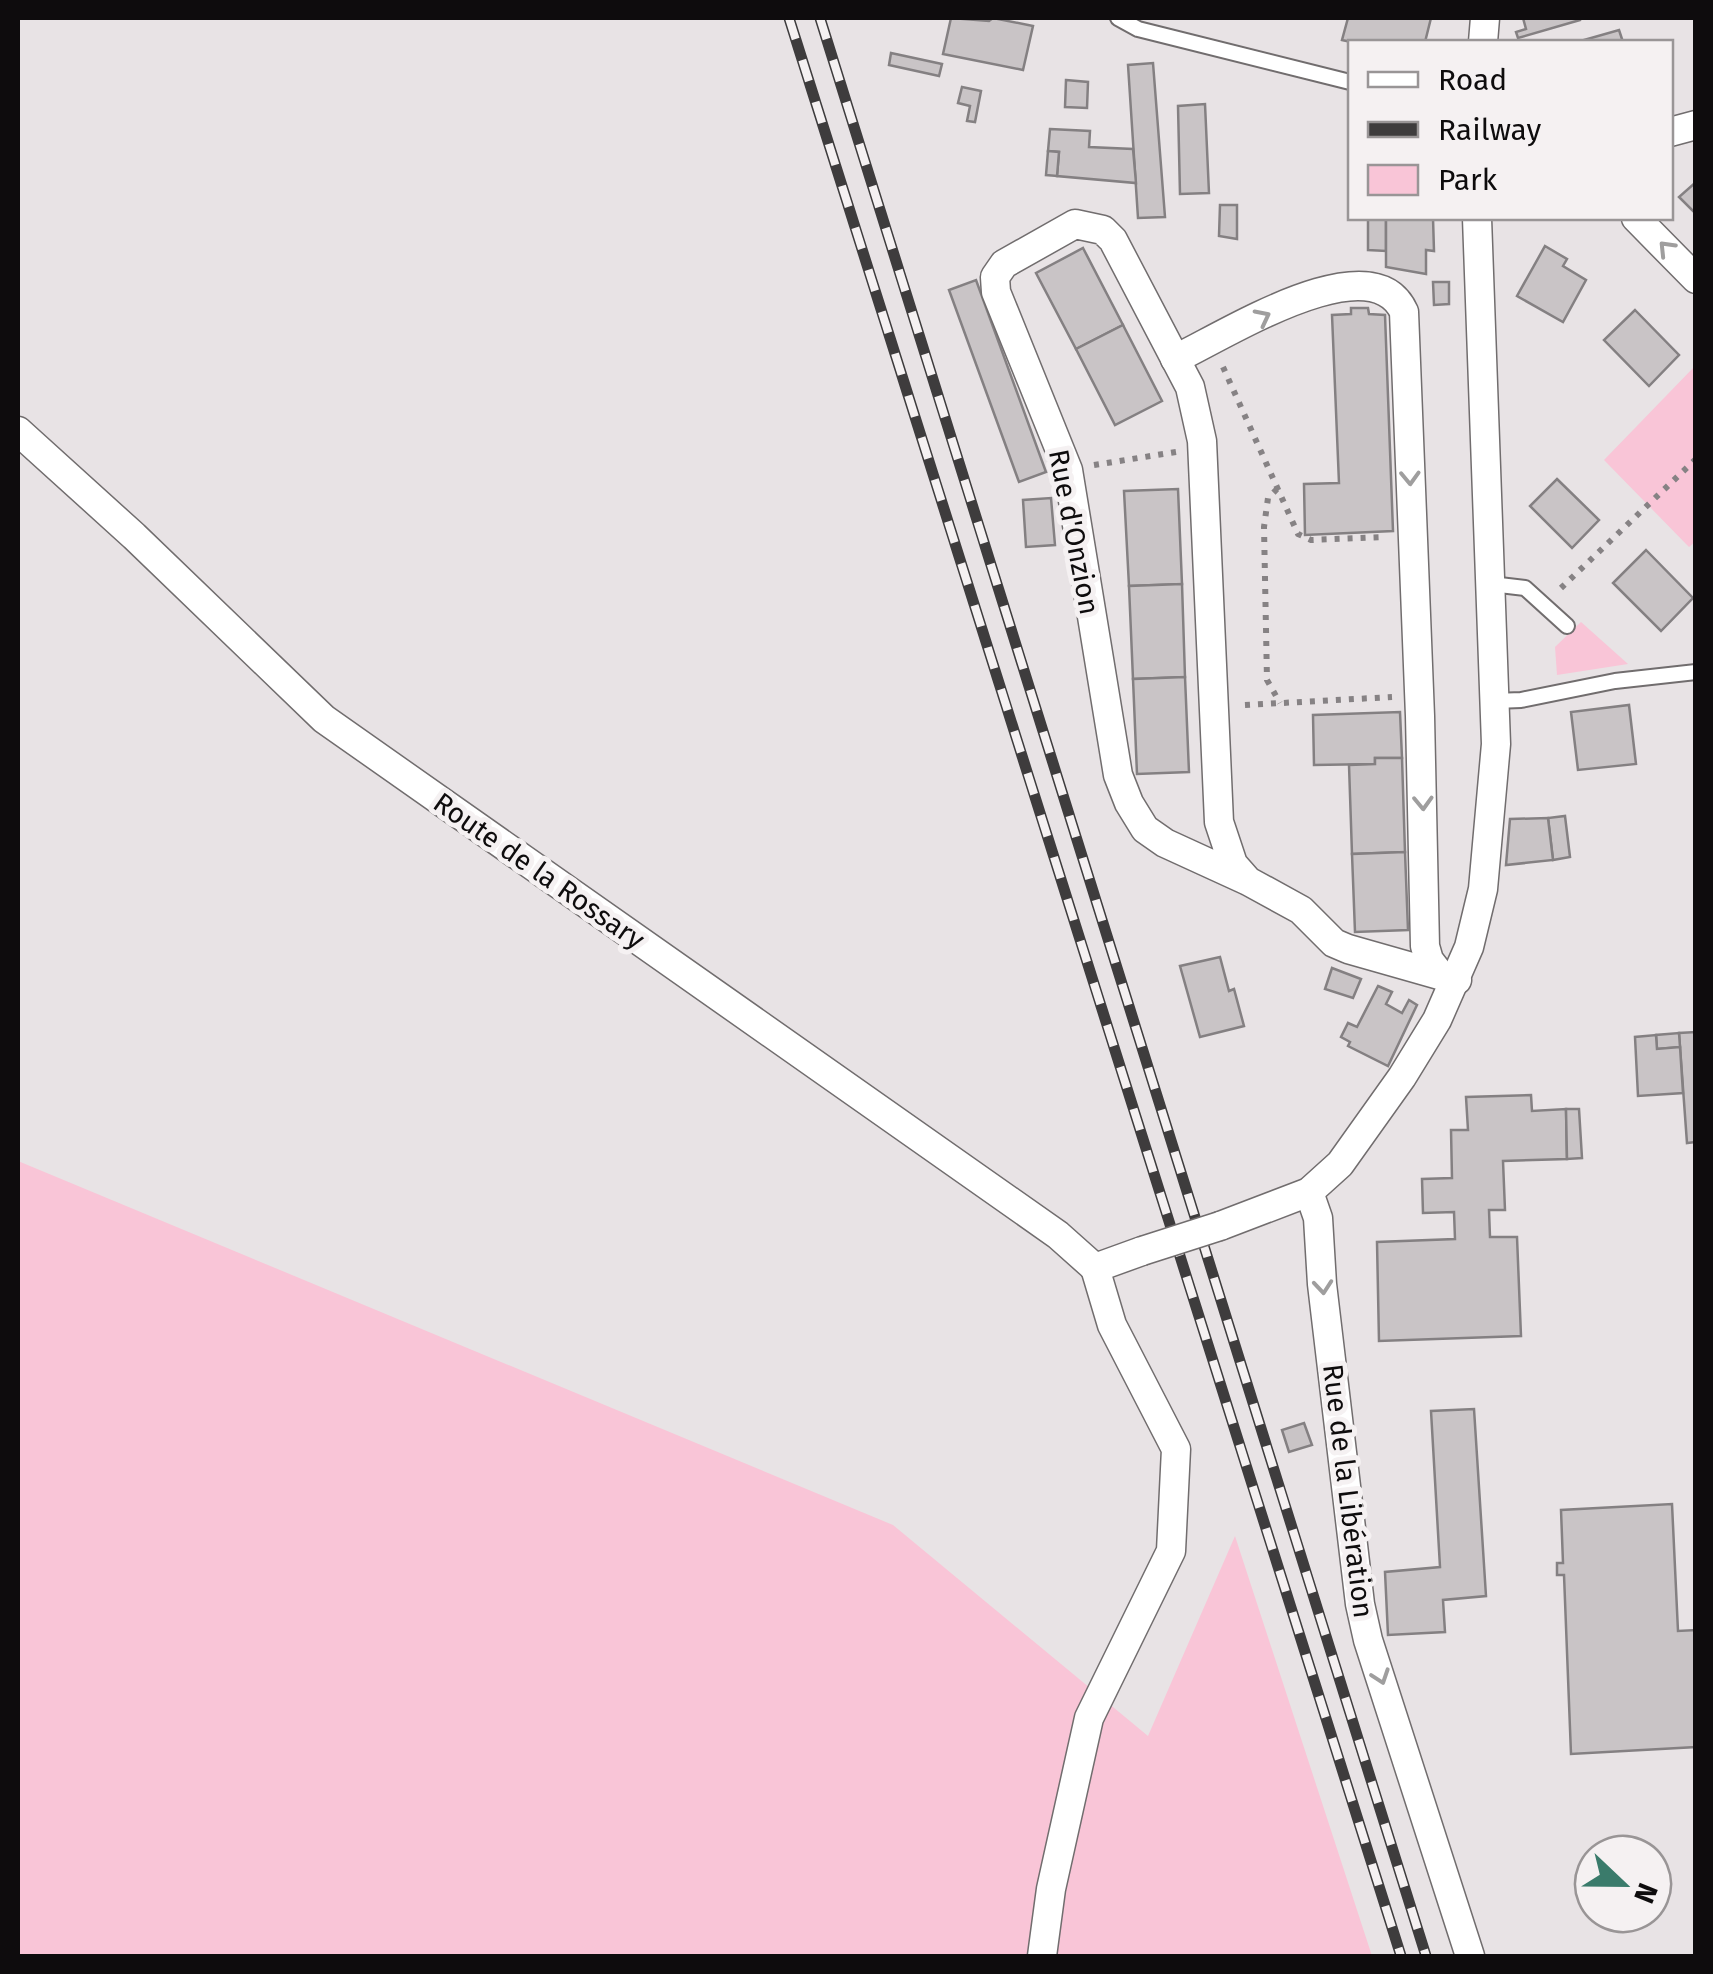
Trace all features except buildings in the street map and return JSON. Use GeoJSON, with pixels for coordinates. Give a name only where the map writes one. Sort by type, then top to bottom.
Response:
{"type":"FeatureCollection","features":[{"type":"Feature","properties":{"kind":"street"},"geometry":{"type":"LineString","coordinates":[[1042,1956],[1051,1888],[1089,1718],[1170,1551],[1176,1449],[1112,1325],[1095,1268],[1308,1192],[1340,1164],[1411,1063],[1483,889],[1496,762],[1477,220]]}},
{"type":"Feature","properties":{"kind":"street"},"geometry":{"type":"LineString","coordinates":[[1638,220],[1696,279]]}},
{"type":"Feature","properties":{"kind":"street","name":"Rue d'Onzion"},"geometry":{"type":"LineString","coordinates":[[1248,881],[1233,864],[1219,822],[1202,448],[1190,387],[1113,240],[1103,230],[1076,224],[1004,264],[996,277],[996,292],[1068,470],[1118,775],[1128,803],[1145,829],[1165,843],[1302,910],[1334,943],[1448,976]]}},
{"type":"Feature","properties":{"kind":"street"},"geometry":{"type":"LineString","coordinates":[[1175,359],[1315,292],[1369,287],[1389,292],[1404,312],[1425,946],[1428,960],[1448,976]]}},
{"type":"Feature","properties":{"kind":"street","name":"Route de la Rossary"},"geometry":{"type":"LineString","coordinates":[[18,430],[324,719],[1058,1235],[1095,1268]]}},
{"type":"Feature","properties":{"kind":"street","name":"Rue de la Libération"},"geometry":{"type":"LineString","coordinates":[[1308,1192],[1318,1218],[1322,1284],[1360,1604],[1368,1640],[1470,1956]]}},
{"type":"Feature","properties":{"kind":"lane"},"geometry":{"type":"LineString","coordinates":[[1118,18],[1138,28],[1348,81]]}},
{"type":"Feature","properties":{"kind":"lane"},"geometry":{"type":"LineString","coordinates":[[1491,584],[1525,588],[1567,626]]}},
{"type":"Feature","properties":{"kind":"lane"},"geometry":{"type":"LineString","coordinates":[[1495,701],[1696,672]]}},
{"type":"Feature","properties":{"kind":"path"},"geometry":{"type":"LineString","coordinates":[[1212,343],[1298,534],[1304,539],[1412,536]]}},
{"type":"Feature","properties":{"kind":"path"},"geometry":{"type":"LineString","coordinates":[[1068,470],[1202,448]]}},
{"type":"Feature","properties":{"kind":"path"},"geometry":{"type":"LineString","coordinates":[[1543,605],[1696,459]]}},
{"type":"Feature","properties":{"kind":"path"},"geometry":{"type":"LineString","coordinates":[[1278,489],[1268,498],[1264,527],[1268,680],[1280,703]]}},
{"type":"Feature","properties":{"kind":"path"},"geometry":{"type":"LineString","coordinates":[[1214,707],[1419,695]]}},
{"type":"Feature","properties":{"kind":"green space"},"geometry":{"type":"Polygon","coordinates":[[[1695,366],[1696,541],[1689,547],[1604,460],[1695,366]]]}},
{"type":"Feature","properties":{"kind":"green space"},"geometry":{"type":"Polygon","coordinates":[[[1581,622],[1628,664],[1557,675],[1555,647],[1581,622]]]}},
{"type":"Feature","properties":{"kind":"green space"},"geometry":{"type":"Polygon","coordinates":[[[18,1161],[893,1525],[1148,1736],[1235,1536],[1372,1956],[18,1956],[18,1161]]]}},
{"type":"Feature","properties":{"kind":"railway"},"geometry":{"type":"LineString","coordinates":[[789,18],[1401,1956]]}},
{"type":"Feature","properties":{"kind":"railway"},"geometry":{"type":"LineString","coordinates":[[820,18],[1426,1956]]}}]}
